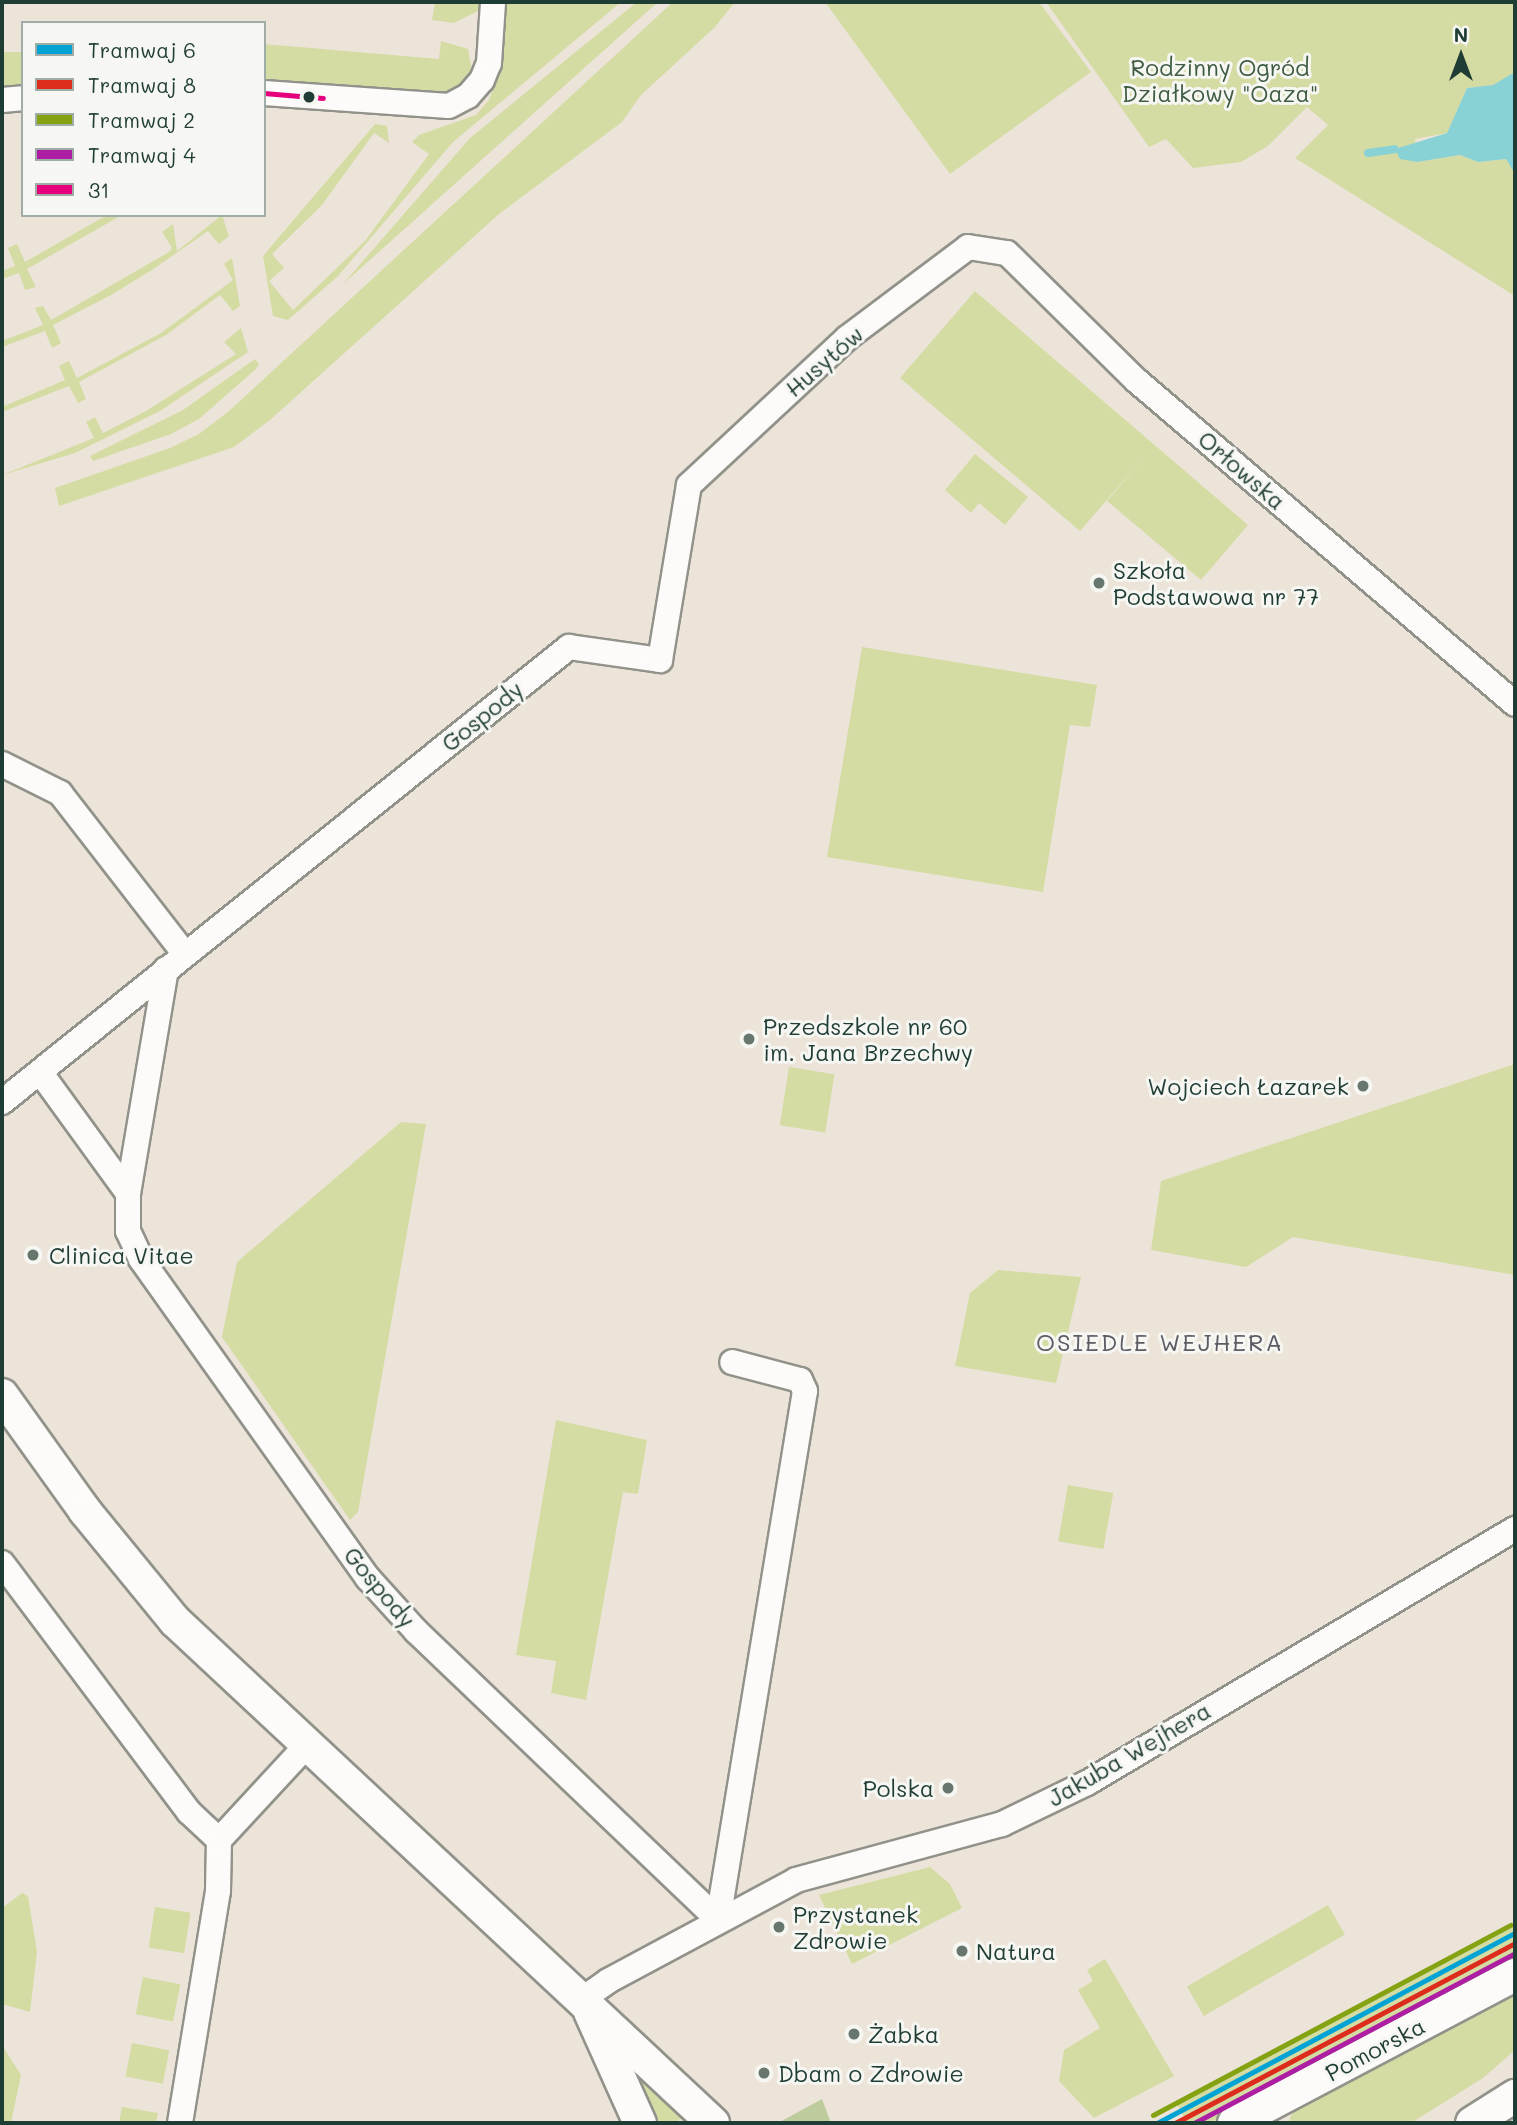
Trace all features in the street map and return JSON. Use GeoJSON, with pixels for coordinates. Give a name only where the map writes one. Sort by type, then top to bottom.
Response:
{"type":"FeatureCollection","features":[{"type":"Feature","properties":{"kind":"street"},"geometry":{"type":"LineString","coordinates":[[266,93],[449,106],[468,96],[482,80],[489,63],[493,2]]}},
{"type":"Feature","properties":{"kind":"street"},"geometry":{"type":"LineString","coordinates":[[2,100],[21,98]]}},
{"type":"Feature","properties":{"kind":"street","name":"Husytów"},"geometry":{"type":"LineString","coordinates":[[689,485],[847,338],[968,247]]}},
{"type":"Feature","properties":{"kind":"street","name":"Orłowska"},"geometry":{"type":"LineString","coordinates":[[968,247],[1007,253],[1138,381],[1515,704]]}},
{"type":"Feature","properties":{"kind":"street","name":"Gospody"},"geometry":{"type":"LineString","coordinates":[[2,1102],[569,647],[660,660],[689,485]]}},
{"type":"Feature","properties":{"kind":"street"},"geometry":{"type":"LineString","coordinates":[[2,764],[60,793],[175,961]]}},
{"type":"Feature","properties":{"kind":"street","name":"Gospody"},"geometry":{"type":"LineString","coordinates":[[175,961],[128,1193],[128,1231],[141,1258],[368,1578],[416,1631],[718,1920]]}},
{"type":"Feature","properties":{"kind":"street"},"geometry":{"type":"LineString","coordinates":[[40,1072],[128,1193]]}},
{"type":"Feature","properties":{"kind":"street"},"geometry":{"type":"LineString","coordinates":[[718,1920],[805,1391],[800,1380],[732,1362]]}},
{"type":"Feature","properties":{"kind":"street"},"geometry":{"type":"LineString","coordinates":[[2,1395],[152,1598],[306,1746],[584,1998],[703,2120]]}},
{"type":"Feature","properties":{"kind":"street","name":"Jakuba Wejhera"},"geometry":{"type":"LineString","coordinates":[[584,1998],[718,1920],[796,1880],[1002,1824],[1075,1789],[1515,1530]]}},
{"type":"Feature","properties":{"kind":"street"},"geometry":{"type":"LineString","coordinates":[[2,1563],[166,1782],[203,1829],[219,1840]]}},
{"type":"Feature","properties":{"kind":"street"},"geometry":{"type":"LineString","coordinates":[[180,2123],[218,1891],[219,1840],[306,1746]]}},
{"type":"Feature","properties":{"kind":"street","name":"Pomorska"},"geometry":{"type":"LineString","coordinates":[[1234,2123],[1276,2113],[1515,1975]]}},
{"type":"Feature","properties":{"kind":"street"},"geometry":{"type":"LineString","coordinates":[[584,1998],[640,2123]]}},
{"type":"Feature","properties":{"kind":"street"},"geometry":{"type":"LineString","coordinates":[[1472,2123],[1515,2096]]}},
{"type":"Feature","properties":{"kind":"green space"},"geometry":{"type":"Polygon","coordinates":[[[435,2],[481,2],[478,11],[454,23],[432,20],[435,2]]]}},
{"type":"Feature","properties":{"kind":"green space"},"geometry":{"type":"Polygon","coordinates":[[[506,2],[621,2],[453,142],[338,276],[288,320],[273,316],[263,256],[375,124],[387,126],[389,143],[374,133],[322,205],[272,254],[284,268],[269,281],[293,310],[365,241],[429,154],[412,142],[419,135],[476,115],[489,100],[502,67],[506,2]]]}},
{"type":"Feature","properties":{"kind":"green space"},"geometry":{"type":"Polygon","coordinates":[[[637,2],[658,2],[343,284],[470,138],[637,2]]]}},
{"type":"Feature","properties":{"kind":"green space"},"geometry":{"type":"Polygon","coordinates":[[[673,2],[735,2],[715,27],[641,95],[622,122],[499,214],[270,420],[234,447],[59,506],[55,488],[170,448],[199,434],[229,411],[673,2]]]}},
{"type":"Feature","properties":{"kind":"green space"},"geometry":{"type":"Polygon","coordinates":[[[825,2],[1039,2],[1091,72],[950,174],[825,2]]]}},
{"type":"Feature","properties":{"kind":"green space","name":"Rodzinny Ogród Działkowy \"Oaza\""},"geometry":{"type":"Polygon","coordinates":[[[1046,2],[1515,2],[1515,73],[1493,85],[1467,88],[1447,133],[1415,139],[1417,162],[1460,155],[1478,162],[1506,159],[1515,174],[1515,296],[1295,158],[1328,125],[1307,107],[1268,146],[1241,162],[1193,168],[1166,139],[1149,147],[1046,2]]]}},
{"type":"Feature","properties":{"kind":"green space"},"geometry":{"type":"Polygon","coordinates":[[[441,41],[468,49],[472,72],[454,91],[435,96],[266,82],[266,44],[439,59],[441,41]]]}},
{"type":"Feature","properties":{"kind":"green space"},"geometry":{"type":"Polygon","coordinates":[[[2,52],[21,52],[21,86],[2,86],[2,52]]]}},
{"type":"Feature","properties":{"kind":"green space"},"geometry":{"type":"Polygon","coordinates":[[[104,217],[118,217],[27,269],[36,287],[25,290],[19,273],[2,279],[2,271],[15,266],[8,248],[17,244],[25,262],[104,217]]]}},
{"type":"Feature","properties":{"kind":"green space"},"geometry":{"type":"Polygon","coordinates":[[[223,217],[229,236],[219,244],[208,231],[111,295],[53,325],[61,343],[52,348],[45,331],[2,347],[2,341],[43,325],[35,308],[43,306],[51,320],[169,252],[172,248],[162,232],[173,224],[177,251],[223,217]]]}},
{"type":"Feature","properties":{"kind":"green space"},"geometry":{"type":"Polygon","coordinates":[[[232,258],[240,306],[233,311],[220,295],[166,335],[79,382],[86,399],[78,403],[69,386],[2,412],[2,407],[65,380],[59,366],[69,361],[77,378],[161,333],[233,280],[224,264],[232,258]]]}},
{"type":"Feature","properties":{"kind":"green space"},"geometry":{"type":"Polygon","coordinates":[[[975,291],[1248,525],[1201,580],[1107,501],[1144,457],[1080,531],[900,378],[975,291]]]}},
{"type":"Feature","properties":{"kind":"green space"},"geometry":{"type":"Polygon","coordinates":[[[241,328],[248,352],[160,411],[75,453],[2,475],[94,438],[86,422],[95,417],[103,433],[146,411],[236,354],[224,342],[241,328]]]}},
{"type":"Feature","properties":{"kind":"green space"},"geometry":{"type":"Polygon","coordinates":[[[255,359],[259,364],[256,369],[199,419],[171,434],[93,461],[90,456],[183,410],[255,359]]]}},
{"type":"Feature","properties":{"kind":"green space"},"geometry":{"type":"Polygon","coordinates":[[[975,454],[1028,497],[1005,525],[979,503],[971,513],[945,490],[975,454]]]}},
{"type":"Feature","properties":{"kind":"green space"},"geometry":{"type":"Polygon","coordinates":[[[862,647],[1097,685],[1090,727],[1070,725],[1043,892],[827,857],[862,647]]]}},
{"type":"Feature","properties":{"kind":"green space"},"geometry":{"type":"Polygon","coordinates":[[[1515,1064],[1515,1275],[1293,1237],[1246,1267],[1151,1250],[1161,1181],[1515,1064]]]}},
{"type":"Feature","properties":{"kind":"green space"},"geometry":{"type":"Polygon","coordinates":[[[789,1067],[834,1074],[825,1132],[780,1125],[789,1067]]]}},
{"type":"Feature","properties":{"kind":"green space"},"geometry":{"type":"Polygon","coordinates":[[[401,1122],[426,1124],[358,1512],[350,1520],[222,1337],[237,1262],[401,1122]]]}},
{"type":"Feature","properties":{"kind":"green space"},"geometry":{"type":"Polygon","coordinates":[[[998,1270],[1081,1277],[1056,1383],[955,1366],[970,1293],[998,1270]]]}},
{"type":"Feature","properties":{"kind":"green space"},"geometry":{"type":"Polygon","coordinates":[[[556,1420],[647,1440],[638,1494],[623,1492],[586,1700],[551,1693],[556,1661],[516,1655],[556,1420]]]}},
{"type":"Feature","properties":{"kind":"green space"},"geometry":{"type":"Polygon","coordinates":[[[1068,1485],[1113,1493],[1103,1549],[1058,1541],[1068,1485]]]}},
{"type":"Feature","properties":{"kind":"green space"},"geometry":{"type":"Polygon","coordinates":[[[930,1867],[950,1884],[962,1908],[852,1964],[819,1895],[930,1867]]]}},
{"type":"Feature","properties":{"kind":"green space"},"geometry":{"type":"Polygon","coordinates":[[[22,1893],[28,1896],[37,1952],[30,2012],[2,2004],[2,1908],[22,1893]]]}},
{"type":"Feature","properties":{"kind":"green space"},"geometry":{"type":"Polygon","coordinates":[[[1328,1905],[1345,1934],[1204,2016],[1187,1987],[1328,1905]]]}},
{"type":"Feature","properties":{"kind":"green space"},"geometry":{"type":"Polygon","coordinates":[[[155,1907],[191,1913],[184,1953],[149,1947],[155,1907]]]}},
{"type":"Feature","properties":{"kind":"green space"},"geometry":{"type":"Polygon","coordinates":[[[1515,1926],[1515,1963],[1210,2123],[1187,2123],[1177,2104],[1515,1926]]]}},
{"type":"Feature","properties":{"kind":"green space"},"geometry":{"type":"Polygon","coordinates":[[[1105,1959],[1174,2076],[1094,2118],[1059,2081],[1064,2050],[1100,2028],[1078,1990],[1093,1981],[1087,1970],[1105,1959]]]}},
{"type":"Feature","properties":{"kind":"green space"},"geometry":{"type":"Polygon","coordinates":[[[143,1977],[180,1984],[173,2022],[136,2014],[143,1977]]]}},
{"type":"Feature","properties":{"kind":"green space"},"geometry":{"type":"Polygon","coordinates":[[[1515,1987],[1515,2050],[1483,2078],[1411,2123],[1288,2123],[1297,2103],[1515,1987]]]}},
{"type":"Feature","properties":{"kind":"green space"},"geometry":{"type":"Polygon","coordinates":[[[132,2043],[169,2050],[163,2084],[126,2076],[132,2043]]]}},
{"type":"Feature","properties":{"kind":"green space"},"geometry":{"type":"Polygon","coordinates":[[[2,2045],[21,2075],[11,2123],[2,2123],[2,2045]]]}},
{"type":"Feature","properties":{"kind":"green space"},"geometry":{"type":"Polygon","coordinates":[[[625,2061],[684,2115],[676,2123],[652,2123],[625,2061]]]}},
{"type":"Feature","properties":{"kind":"green space"},"geometry":{"type":"Polygon","coordinates":[[[822,2099],[831,2123],[778,2123],[822,2099]]]}},
{"type":"Feature","properties":{"kind":"green space"},"geometry":{"type":"Polygon","coordinates":[[[122,2107],[158,2113],[156,2123],[119,2123],[122,2107]]]}},
{"type":"Feature","properties":{"kind":"water"},"geometry":{"type":"Polygon","coordinates":[[[1515,72],[1515,174],[1506,159],[1478,162],[1460,155],[1417,162],[1400,159],[1395,149],[1447,133],[1467,88],[1493,85],[1515,72]]]}},
{"type":"Feature","properties":{"kind":"waterway"},"geometry":{"type":"LineString","coordinates":[[1368,153],[1395,149]]}},
{"type":"Feature","properties":{"kind":"tram line","name":"2"},"geometry":{"type":"LineString","coordinates":[[1153,2115],[1511,1925]]}},
{"type":"Feature","properties":{"kind":"tram line","name":"6"},"geometry":{"type":"LineString","coordinates":[[1157,2123],[1515,1933]]}},
{"type":"Feature","properties":{"kind":"tram line","name":"8"},"geometry":{"type":"LineString","coordinates":[[1175,2123],[1515,1943]]}},
{"type":"Feature","properties":{"kind":"tram line","name":"4"},"geometry":{"type":"LineString","coordinates":[[1194,2123],[1515,1953]]}},
{"type":"Feature","properties":{"kind":"transit line","name":"31"},"geometry":{"type":"LineString","coordinates":[[266,93],[323,98]]}},
{"type":"Feature","properties":{"kind":"place","name":"Szkoła Podstawowa nr 77"},"geometry":{"type":"Point","coordinates":[1099,583]}},
{"type":"Feature","properties":{"kind":"place","name":"Przedszkole nr 60 im. Jana Brzechwy"},"geometry":{"type":"Point","coordinates":[749,1039]}},
{"type":"Feature","properties":{"kind":"place","name":"Wojciech Łazarek"},"geometry":{"type":"Point","coordinates":[1363,1086]}},
{"type":"Feature","properties":{"kind":"place","name":"Clinica Vitae"},"geometry":{"type":"Point","coordinates":[33,1255]}},
{"type":"Feature","properties":{"kind":"place","name":"Polska"},"geometry":{"type":"Point","coordinates":[948,1788]}},
{"type":"Feature","properties":{"kind":"place","name":"Przystanek Zdrowie"},"geometry":{"type":"Point","coordinates":[779,1927]}},
{"type":"Feature","properties":{"kind":"place","name":"Natura"},"geometry":{"type":"Point","coordinates":[962,1951]}},
{"type":"Feature","properties":{"kind":"place","name":"Żabka"},"geometry":{"type":"Point","coordinates":[854,2034]}},
{"type":"Feature","properties":{"kind":"place","name":"Dbam o Zdrowie"},"geometry":{"type":"Point","coordinates":[764,2073]}},
{"type":"Feature","properties":{"kind":"district","name":"OSIEDLE WEJHERA"},"geometry":{"type":"Point","coordinates":[1160,1342]}}]}
